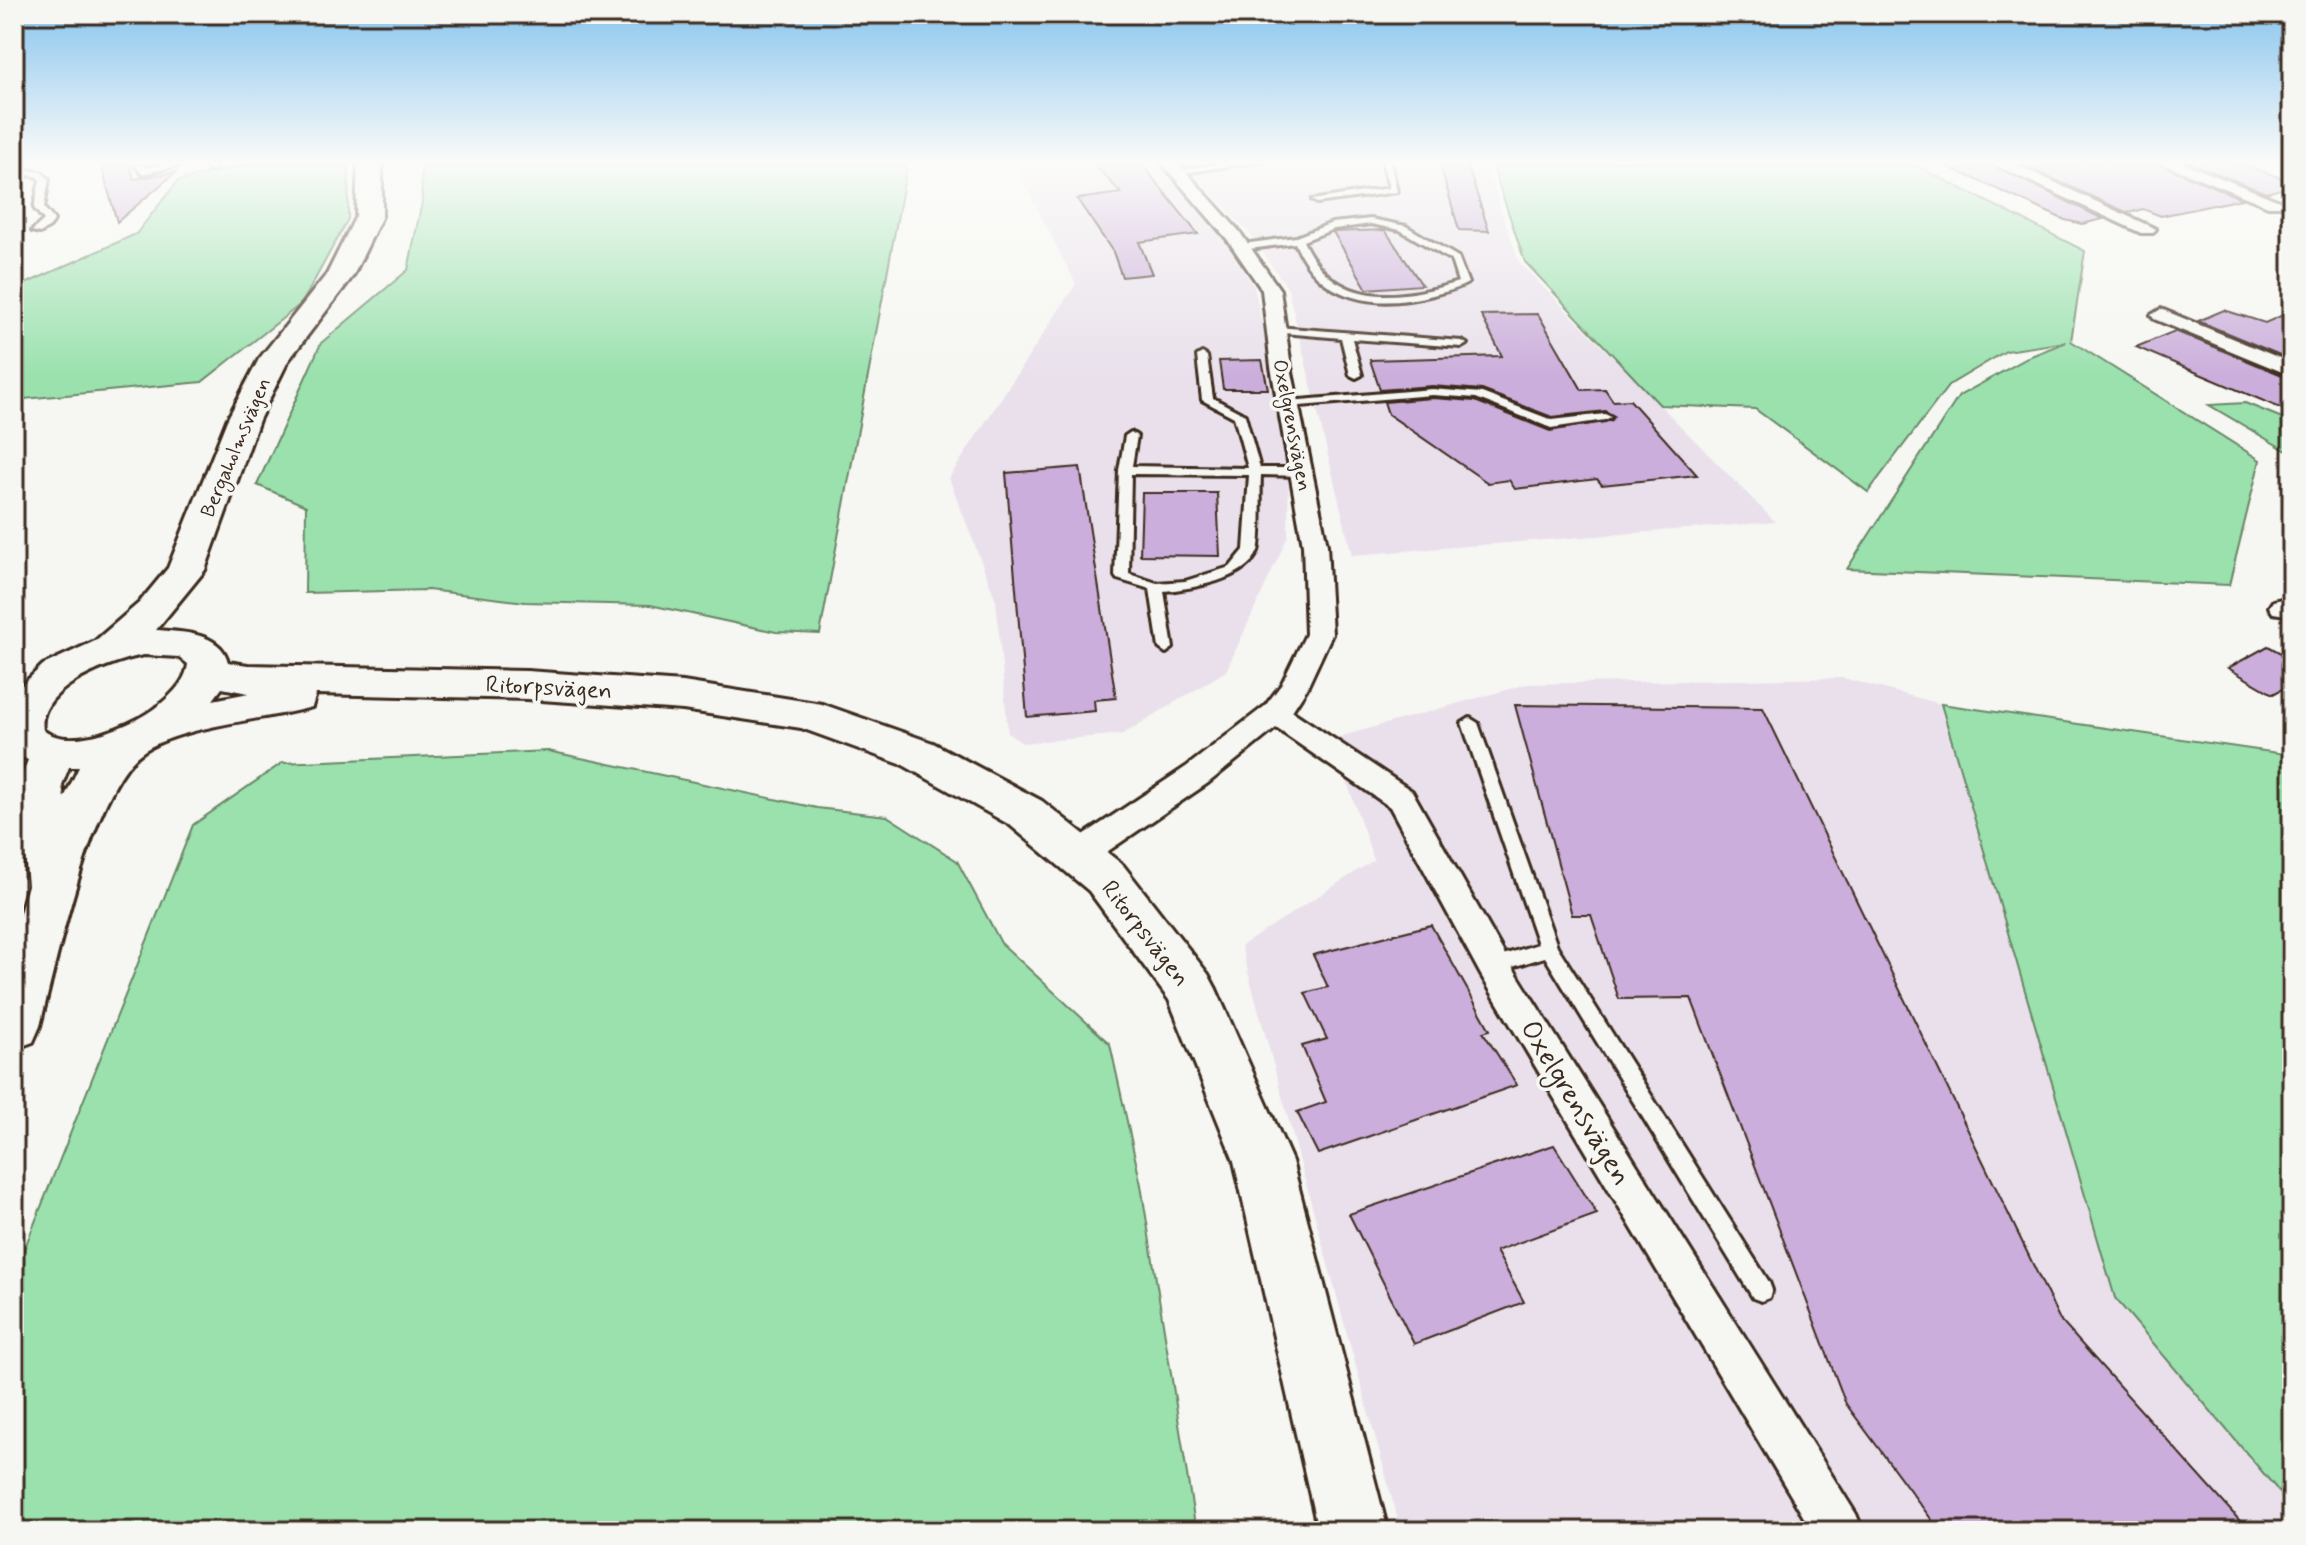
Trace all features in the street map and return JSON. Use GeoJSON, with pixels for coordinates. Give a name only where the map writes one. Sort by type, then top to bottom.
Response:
{"type":"FeatureCollection","features":[{"type":"Feature","properties":{"kind":"main road","name":"Bergaholmsvägen"},"geometry":{"type":"LineString","coordinates":[[109,650],[153,612],[186,570],[243,420],[274,359],[339,276],[360,233]]}},
{"type":"Feature","properties":{"kind":"main road","name":"Bergaholmsvägen"},"geometry":{"type":"LineString","coordinates":[[14,1026],[51,889],[94,779],[144,734],[200,694],[204,661],[186,570]]}},
{"type":"Feature","properties":{"kind":"main road","name":"Bergaholmsvägen"},"geometry":{"type":"LineString","coordinates":[[51,889],[40,785],[29,735],[21,716],[33,695],[62,672],[109,650],[160,641],[204,661]]}},
{"type":"Feature","properties":{"kind":"main road","name":"Ritorpsvägen"},"geometry":{"type":"LineString","coordinates":[[204,661],[248,679],[391,680],[683,696],[807,714],[918,754],[1026,813],[1106,878],[1190,989],[1263,1161],[1353,1531]]}},
{"type":"Feature","properties":{"kind":"main road"},"geometry":{"type":"LineString","coordinates":[[14,675],[62,672]]}},
{"type":"Feature","properties":{"kind":"main road","name":"Ritorpsvägen"},"geometry":{"type":"LineString","coordinates":[[144,734],[223,710],[391,680]]}},
{"type":"Feature","properties":{"kind":"main road","name":"Bergaholmsvägen"},"geometry":{"type":"LineString","coordinates":[[29,735],[87,752],[144,734]]}},
{"type":"Feature","properties":{"kind":"street","name":"Oxelgrensvägen"},"geometry":{"type":"LineString","coordinates":[[1078,855],[1197,775],[1275,713],[1293,688],[1319,634],[1315,545],[1288,404],[1271,290],[1230,233]]}},
{"type":"Feature","properties":{"kind":"street"},"geometry":{"type":"LineString","coordinates":[[2161,315],[2292,370]]}},
{"type":"Feature","properties":{"kind":"street","name":"Oxelgrensvägen"},"geometry":{"type":"LineString","coordinates":[[1275,713],[1401,799],[1493,965],[1839,1531]]}},
{"type":"Feature","properties":{"kind":"lane"},"geometry":{"type":"LineString","coordinates":[[1242,247],[1298,240],[1309,233]]}},
{"type":"Feature","properties":{"kind":"lane"},"geometry":{"type":"LineString","coordinates":[[1298,240],[1312,268],[1341,288],[1365,298],[1421,296],[1463,283],[1455,259],[1409,233]]}},
{"type":"Feature","properties":{"kind":"lane"},"geometry":{"type":"LineString","coordinates":[[1276,330],[1462,344]]}},
{"type":"Feature","properties":{"kind":"lane"},"geometry":{"type":"LineString","coordinates":[[1345,334],[1356,375]]}},
{"type":"Feature","properties":{"kind":"lane"},"geometry":{"type":"LineString","coordinates":[[1131,436],[1125,470],[1122,576],[1156,587],[1186,585],[1235,570],[1251,551],[1255,471],[1239,415],[1208,400],[1202,356]]}},
{"type":"Feature","properties":{"kind":"lane"},"geometry":{"type":"LineString","coordinates":[[1288,404],[1432,392],[1478,395],[1551,424],[1605,417]]}},
{"type":"Feature","properties":{"kind":"lane"},"geometry":{"type":"LineString","coordinates":[[1125,470],[1301,472]]}},
{"type":"Feature","properties":{"kind":"lane"},"geometry":{"type":"LineString","coordinates":[[1156,587],[1166,648]]}},
{"type":"Feature","properties":{"kind":"lane"},"geometry":{"type":"LineString","coordinates":[[1470,723],[1549,948],[1761,1290]]}},
{"type":"Feature","properties":{"kind":"lane"},"geometry":{"type":"LineString","coordinates":[[1493,965],[1549,948]]}},
{"type":"Feature","properties":{"kind":"shaded area"},"geometry":{"type":"Polygon","coordinates":[[[1050,233],[1220,233],[1254,286],[1289,455],[1288,536],[1226,671],[1123,734],[1022,743],[1008,733],[996,600],[949,478],[1076,284],[1050,233]]]}},
{"type":"Feature","properties":{"kind":"shaded area"},"geometry":{"type":"Polygon","coordinates":[[[1509,233],[1519,262],[1775,522],[1352,555],[1288,289],[1250,234],[1509,233]]]}},
{"type":"Feature","properties":{"kind":"shaded area"},"geometry":{"type":"Polygon","coordinates":[[[1842,678],[1941,704],[2115,1298],[2292,1507],[2292,1531],[1401,1531],[1241,946],[1374,860],[1332,739],[1527,684],[1842,678]]]}},
{"type":"Feature","properties":{"kind":"green space"},"geometry":{"type":"Polygon","coordinates":[[[340,233],[302,303],[202,382],[14,400],[14,289],[136,234],[340,233]]]}},
{"type":"Feature","properties":{"kind":"green space"},"geometry":{"type":"Polygon","coordinates":[[[416,233],[895,233],[820,634],[776,632],[650,605],[525,602],[428,590],[305,593],[306,506],[257,485],[321,343],[408,270],[416,233]]]}},
{"type":"Feature","properties":{"kind":"green space"},"geometry":{"type":"Polygon","coordinates":[[[1515,233],[2050,233],[2085,251],[2071,341],[2260,460],[2229,585],[1847,569],[1959,396],[2031,356],[2066,342],[2006,351],[1949,385],[1868,492],[1755,409],[1660,405],[1525,262],[1515,233]]]}},
{"type":"Feature","properties":{"kind":"green space"},"geometry":{"type":"Polygon","coordinates":[[[2245,403],[2292,422],[2292,454],[2209,405],[2245,403]]]}},
{"type":"Feature","properties":{"kind":"green space"},"geometry":{"type":"Polygon","coordinates":[[[1941,704],[2292,755],[2292,1507],[2115,1298],[1941,704]]]}},
{"type":"Feature","properties":{"kind":"green space"},"geometry":{"type":"Polygon","coordinates":[[[548,751],[817,808],[887,816],[957,861],[1001,943],[1110,1044],[1141,1185],[1196,1531],[14,1531],[14,1275],[193,825],[282,763],[548,751]]]}},
{"type":"Feature","properties":{"kind":"building"},"geometry":{"type":"Polygon","coordinates":[[[1100,233],[1198,234],[1139,242],[1152,274],[1122,277],[1113,252],[1100,233]]]}},
{"type":"Feature","properties":{"kind":"building"},"geometry":{"type":"Polygon","coordinates":[[[1334,233],[1387,233],[1422,285],[1367,289],[1334,233]]]}},
{"type":"Feature","properties":{"kind":"building"},"geometry":{"type":"Polygon","coordinates":[[[2224,310],[2265,323],[2292,311],[2292,360],[2198,321],[2224,310]]]}},
{"type":"Feature","properties":{"kind":"building"},"geometry":{"type":"Polygon","coordinates":[[[1538,314],[1582,390],[1605,389],[1613,401],[1630,400],[1697,475],[1602,485],[1597,479],[1515,489],[1509,480],[1488,483],[1388,414],[1384,402],[1432,398],[1475,401],[1550,431],[1612,420],[1614,416],[1605,411],[1552,417],[1482,390],[1432,386],[1380,390],[1370,360],[1502,356],[1481,315],[1538,314]]]}},
{"type":"Feature","properties":{"kind":"building"},"geometry":{"type":"Polygon","coordinates":[[[2175,331],[2292,379],[2292,413],[2136,347],[2175,331]]]}},
{"type":"Feature","properties":{"kind":"building"},"geometry":{"type":"Polygon","coordinates":[[[1262,360],[1268,389],[1223,389],[1219,361],[1262,360]]]}},
{"type":"Feature","properties":{"kind":"building"},"geometry":{"type":"Polygon","coordinates":[[[1080,467],[1116,698],[1094,700],[1095,711],[1027,717],[1006,473],[1080,467]]]}},
{"type":"Feature","properties":{"kind":"building"},"geometry":{"type":"Polygon","coordinates":[[[1142,493],[1217,493],[1220,556],[1140,555],[1142,493]]]}},
{"type":"Feature","properties":{"kind":"building"},"geometry":{"type":"Polygon","coordinates":[[[2268,646],[2292,659],[2292,684],[2273,694],[2228,668],[2268,646]]]}},
{"type":"Feature","properties":{"kind":"building"},"geometry":{"type":"Polygon","coordinates":[[[1515,705],[1763,708],[2060,1320],[2249,1531],[1940,1531],[1846,1404],[1691,998],[1619,999],[1591,915],[1572,915],[1515,705]]]}},
{"type":"Feature","properties":{"kind":"building"},"geometry":{"type":"Polygon","coordinates":[[[1431,925],[1490,1030],[1483,1032],[1517,1085],[1318,1154],[1297,1112],[1326,1102],[1302,1046],[1327,1039],[1305,993],[1328,987],[1313,955],[1431,925]]]}},
{"type":"Feature","properties":{"kind":"building"},"geometry":{"type":"Polygon","coordinates":[[[1554,1145],[1597,1214],[1496,1251],[1524,1302],[1414,1344],[1349,1214],[1554,1145]]]}}]}
